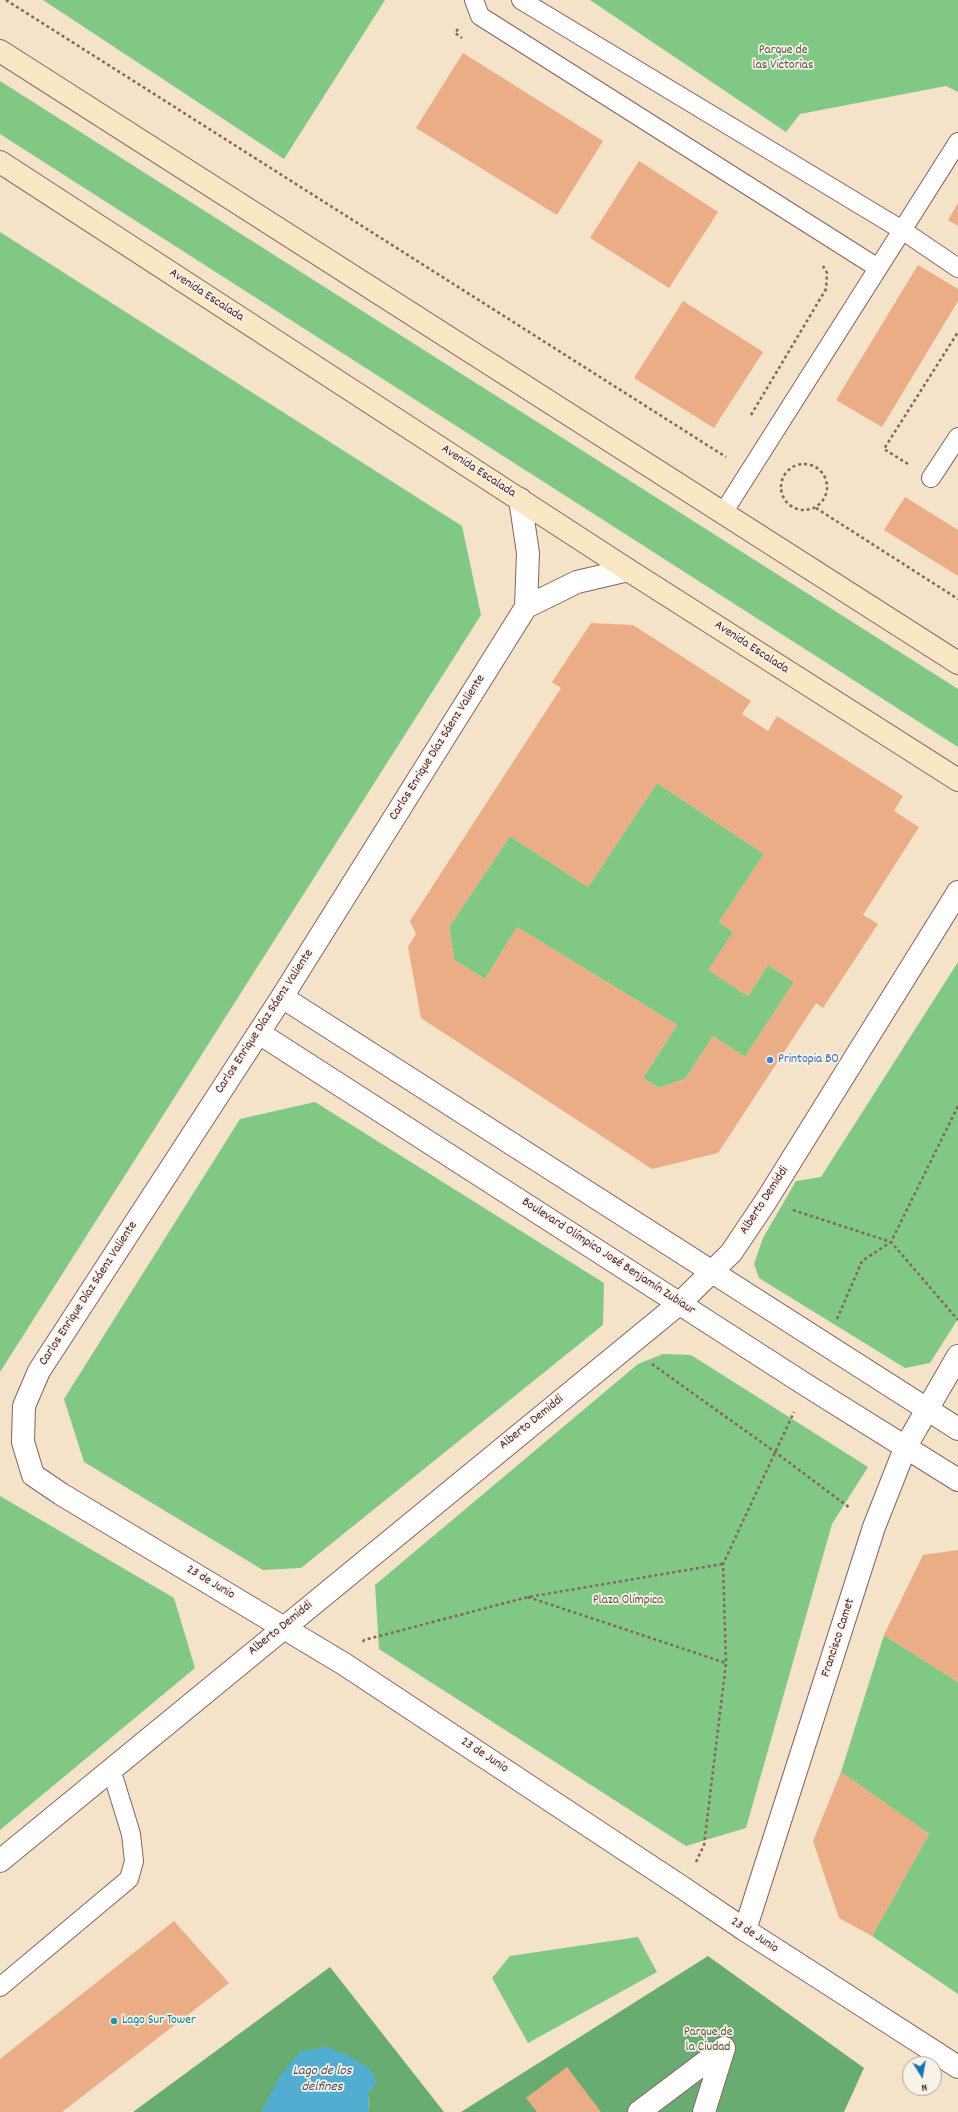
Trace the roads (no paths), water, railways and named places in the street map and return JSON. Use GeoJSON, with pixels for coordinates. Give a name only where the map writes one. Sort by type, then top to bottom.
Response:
{"type":"FeatureCollection","features":[{"type":"Feature","properties":{"kind":"main road"},"geometry":{"type":"LineString","coordinates":[[0,51],[958,663]]}},
{"type":"Feature","properties":{"kind":"main road","name":"Avenida Escalada"},"geometry":{"type":"LineString","coordinates":[[0,162],[628,570],[958,780]]}},
{"type":"Feature","properties":{"kind":"street","name":"Carlos Enrique Díaz Sáenz Valiente"},"geometry":{"type":"LineString","coordinates":[[23,1442],[24,1406],[39,1370],[282,997],[526,607],[528,554],[520,499]]}},
{"type":"Feature","properties":{"kind":"street"},"geometry":{"type":"LineString","coordinates":[[526,607],[577,582],[628,570]]}},
{"type":"Feature","properties":{"kind":"street","name":"Alberto Demiddi"},"geometry":{"type":"LineString","coordinates":[[0,1861],[626,1345],[680,1303],[731,1253],[766,1201],[958,892]]}},
{"type":"Feature","properties":{"kind":"street"},"geometry":{"type":"LineString","coordinates":[[282,997],[958,1429]]}},
{"type":"Feature","properties":{"kind":"street","name":"Boulevard Olímpico José Benjamín Zubiaur"},"geometry":{"type":"LineString","coordinates":[[259,1033],[806,1385],[906,1446],[958,1480]]}},
{"type":"Feature","properties":{"kind":"street","name":"Francisco Camet"},"geometry":{"type":"LineString","coordinates":[[745,1930],[874,1527],[906,1446],[958,1356]]}},
{"type":"Feature","properties":{"kind":"street","name":"23 de Junio"},"geometry":{"type":"LineString","coordinates":[[23,1442],[33,1475],[60,1494],[344,1664],[745,1930],[958,2067]]}},
{"type":"Feature","properties":{"kind":"street"},"geometry":{"type":"LineString","coordinates":[[638,2112],[724,2048],[704,2112]]}},
{"type":"Feature","properties":{"kind":"lane"},"geometry":{"type":"LineString","coordinates":[[521,0],[902,230],[958,268]]}},
{"type":"Feature","properties":{"kind":"lane"},"geometry":{"type":"LineString","coordinates":[[475,1],[480,16],[878,268]]}},
{"type":"Feature","properties":{"kind":"lane"},"geometry":{"type":"LineString","coordinates":[[723,513],[958,142]]}},
{"type":"Feature","properties":{"kind":"lane"},"geometry":{"type":"LineString","coordinates":[[931,478],[958,437]]}},
{"type":"Feature","properties":{"kind":"lane"},"geometry":{"type":"LineString","coordinates":[[0,1987],[129,1879],[134,1861],[131,1834],[111,1769]]}},
{"type":"Feature","properties":{"kind":"water","name":"Lago de los delfines"},"geometry":{"type":"Polygon","coordinates":[[[325,2047],[345,2054],[369,2068],[377,2082],[368,2094],[369,2112],[261,2112],[282,2073],[300,2052],[325,2047]]]}},
{"type":"Feature","properties":{"kind":"place","name":"Printopia BO"},"geometry":{"type":"Point","coordinates":[770,1060]}},
{"type":"Feature","properties":{"kind":"place","name":"Lago Sur Tower"},"geometry":{"type":"Point","coordinates":[114,2021]}},
{"type":"Feature","properties":{"kind":"park label","name":"Parque de las Victorias"},"geometry":{"type":"Point","coordinates":[783,58]}},
{"type":"Feature","properties":{"kind":"park label","name":"Plaza Olímpica"},"geometry":{"type":"Point","coordinates":[628,1601]}},
{"type":"Feature","properties":{"kind":"park label","name":"Parque de la Ciudad"},"geometry":{"type":"Point","coordinates":[708,2040]}}]}
